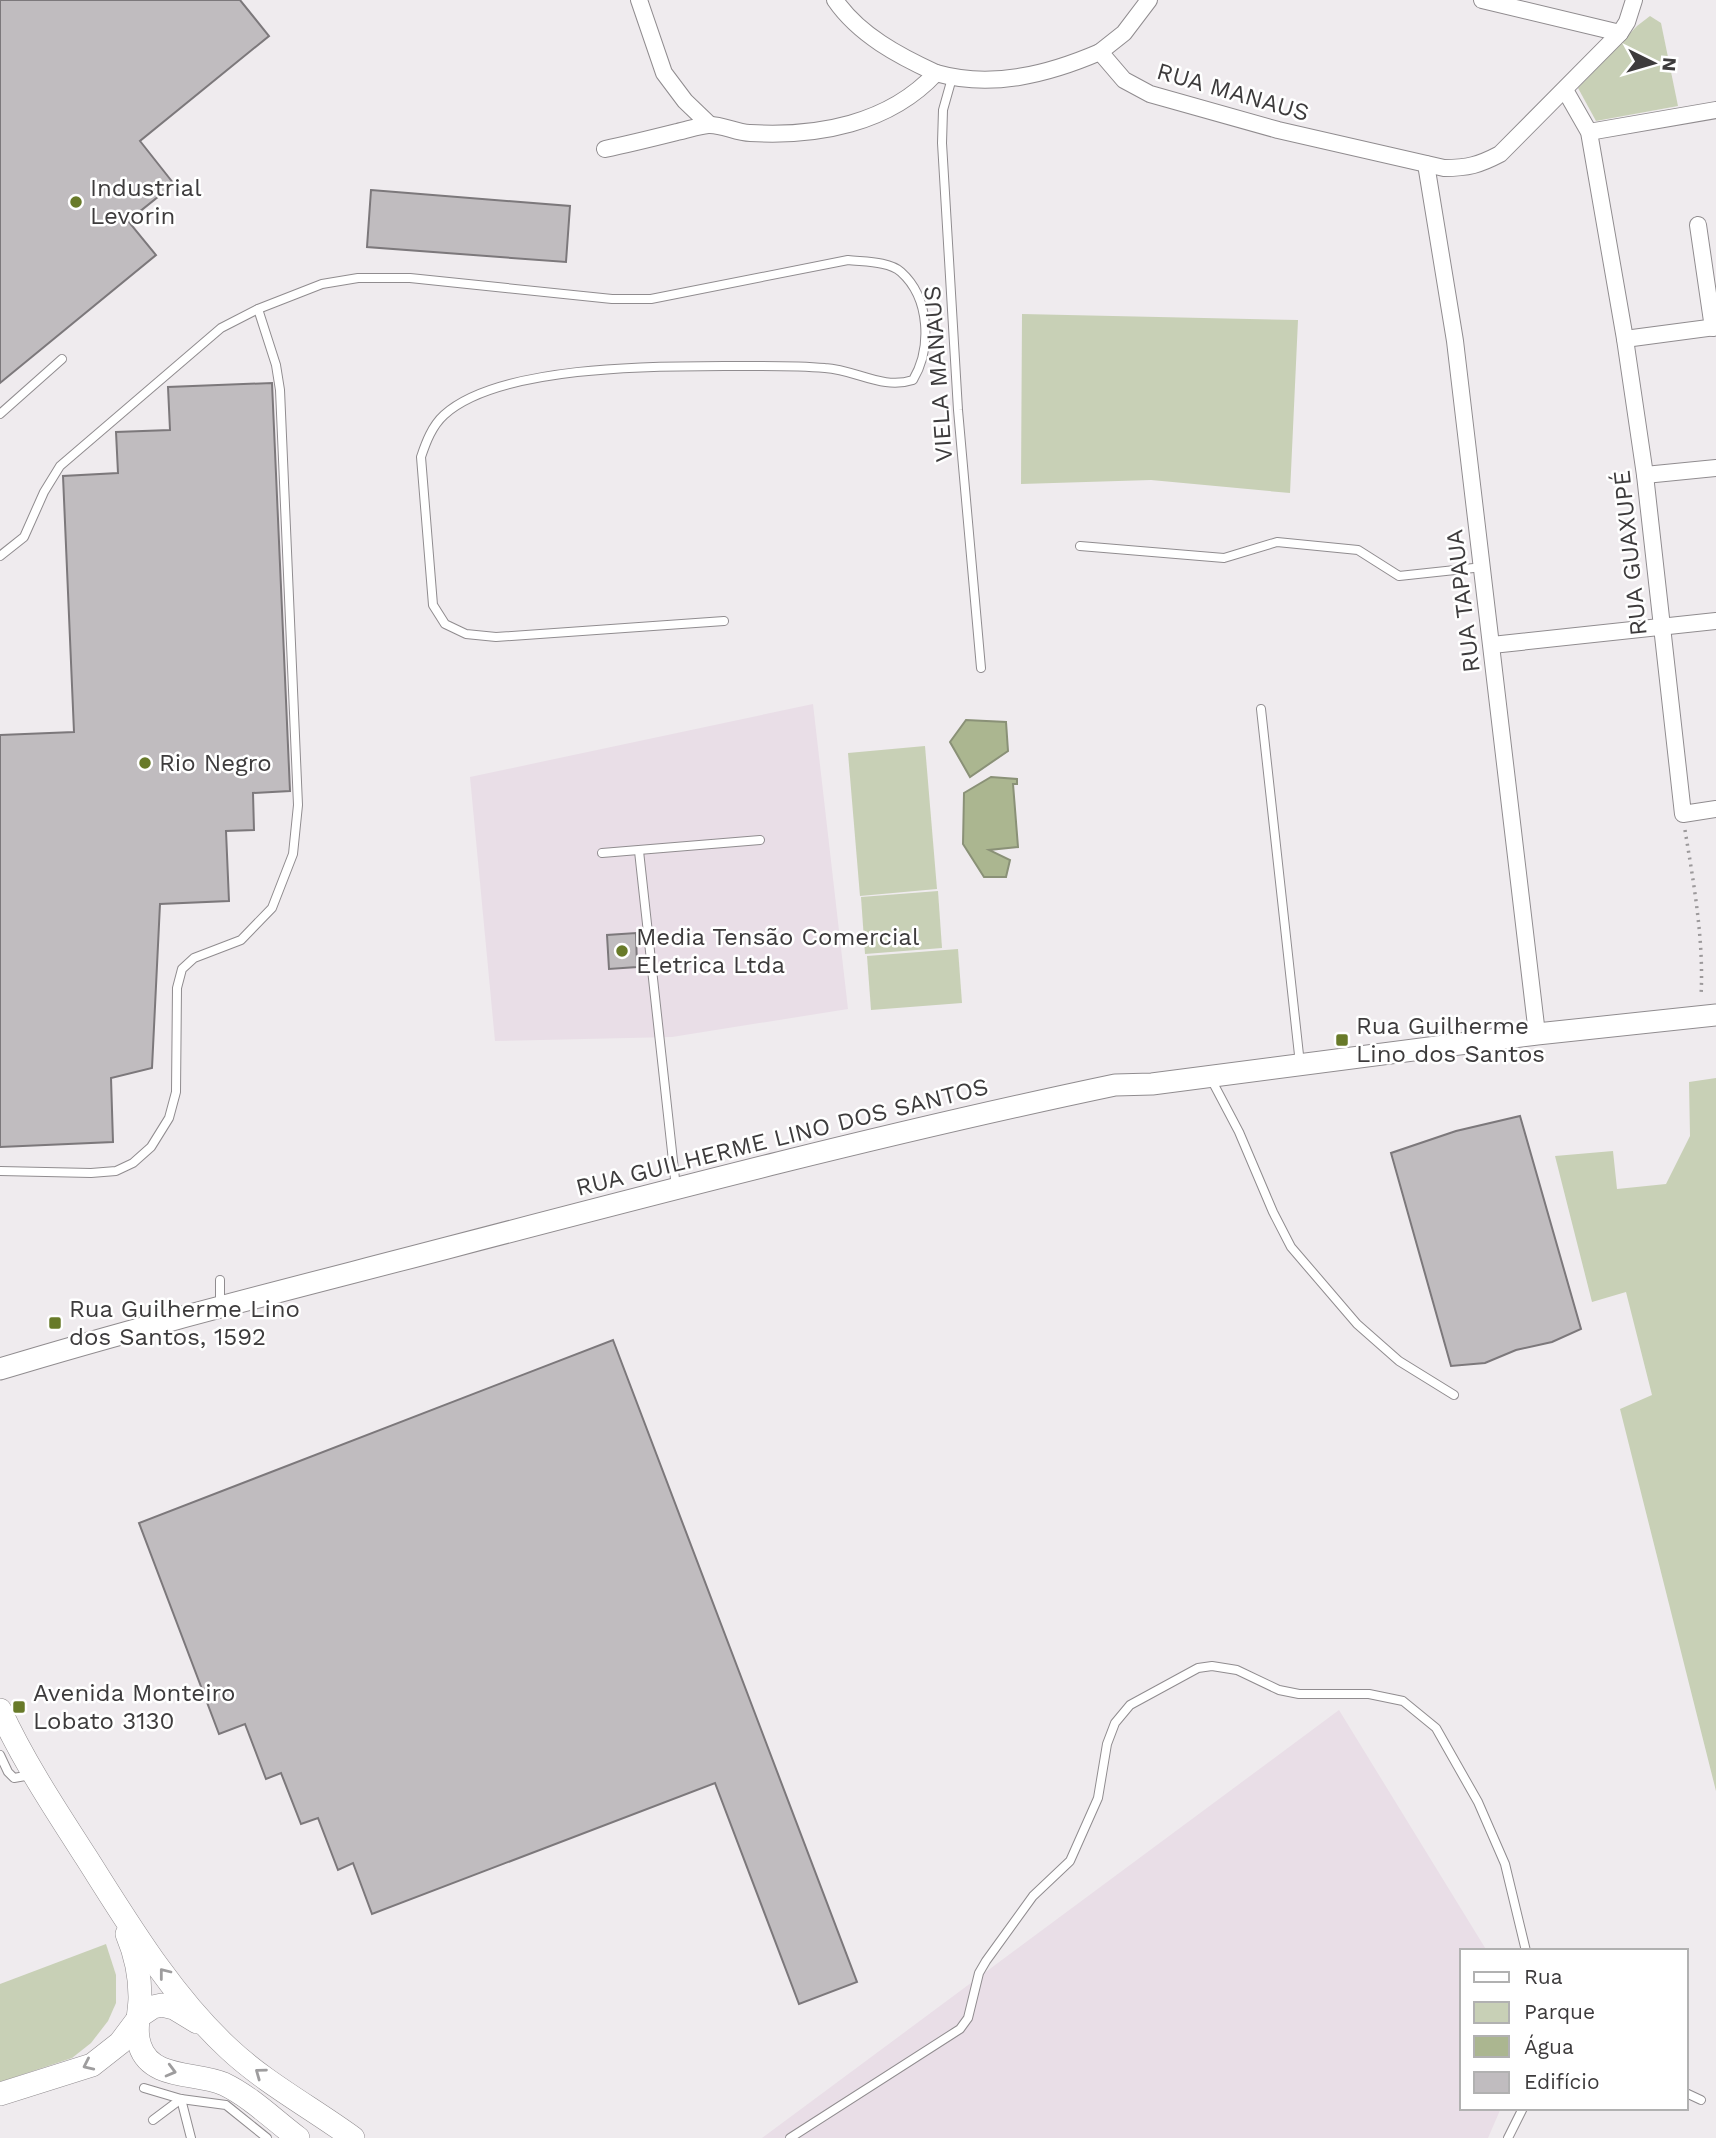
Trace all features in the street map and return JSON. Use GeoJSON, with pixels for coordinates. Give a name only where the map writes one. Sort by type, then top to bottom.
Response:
{"type":"FeatureCollection","features":[{"type":"Feature","properties":{"kind":"main road"},"geometry":{"type":"LineString","coordinates":[[0,1710],[34,1774],[146,1951],[206,2027],[230,2051],[320,2120],[353,2138]]}},
{"type":"Feature","properties":{"kind":"main road"},"geometry":{"type":"LineString","coordinates":[[111,1896],[130,1941],[140,1996],[140,2046],[152,2064],[162,2069],[220,2082],[238,2092],[298,2138]]}},
{"type":"Feature","properties":{"kind":"main road"},"geometry":{"type":"LineString","coordinates":[[0,2094],[92,2065],[120,2043],[146,2011],[162,2005],[174,2008],[206,2027]]}},
{"type":"Feature","properties":{"kind":"street"},"geometry":{"type":"LineString","coordinates":[[639,0],[664,73],[685,101],[710,125]]}},
{"type":"Feature","properties":{"kind":"street"},"geometry":{"type":"LineString","coordinates":[[835,0],[866,32],[905,59],[944,76],[1000,80],[1038,75],[1100,52],[1124,33],[1149,0]]}},
{"type":"Feature","properties":{"kind":"street"},"geometry":{"type":"LineString","coordinates":[[1482,0],[1620,33],[1627,22],[1634,0]]}},
{"type":"Feature","properties":{"kind":"street","name":"RUA MANAUS"},"geometry":{"type":"LineString","coordinates":[[1100,52],[1124,80],[1150,94],[1278,130],[1444,168],[1478,166],[1500,154],[1620,33]]}},
{"type":"Feature","properties":{"kind":"street"},"geometry":{"type":"LineString","coordinates":[[605,149],[710,125],[741,133],[773,135],[840,127],[895,107],[944,76]]}},
{"type":"Feature","properties":{"kind":"street","name":"RUA GUAXUPÉ"},"geometry":{"type":"LineString","coordinates":[[1565,90],[1589,132],[1625,339],[1645,475],[1683,814]]}},
{"type":"Feature","properties":{"kind":"street"},"geometry":{"type":"LineString","coordinates":[[1589,132],[1716,110]]}},
{"type":"Feature","properties":{"kind":"street","name":"RUA TAPAUA"},"geometry":{"type":"LineString","coordinates":[[1426,164],[1455,341],[1537,1034]]}},
{"type":"Feature","properties":{"kind":"street"},"geometry":{"type":"LineString","coordinates":[[1625,339],[1714,327],[1698,226]]}},
{"type":"Feature","properties":{"kind":"street"},"geometry":{"type":"LineString","coordinates":[[1645,475],[1716,468]]}},
{"type":"Feature","properties":{"kind":"street"},"geometry":{"type":"LineString","coordinates":[[1492,645],[1716,621]]}},
{"type":"Feature","properties":{"kind":"street"},"geometry":{"type":"LineString","coordinates":[[1683,814],[1716,809]]}},
{"type":"Feature","properties":{"kind":"street","name":"RUA GUILHERME LINO DOS SANTOS"},"geometry":{"type":"LineString","coordinates":[[0,1369],[676,1188],[1051,1099],[1115,1086],[1152,1084],[1537,1034],[1708,1017]]}},
{"type":"Feature","properties":{"kind":"lane","name":"VIELA MANAUS"},"geometry":{"type":"LineString","coordinates":[[944,76],[942,143],[958,410],[981,668]]}},
{"type":"Feature","properties":{"kind":"lane"},"geometry":{"type":"LineString","coordinates":[[0,556],[24,537],[44,492],[60,466],[221,328],[257,309],[322,285],[358,278],[410,278],[612,299],[651,299],[848,260],[875,263],[900,270],[917,293],[926,328],[924,356],[913,380],[889,384],[848,370],[788,366],[596,369],[514,383],[470,398],[444,415],[428,438],[421,457],[429,579],[433,605],[446,624],[466,634],[496,637],[724,621]]}},
{"type":"Feature","properties":{"kind":"lane"},"geometry":{"type":"LineString","coordinates":[[0,1171],[116,1171],[133,1163],[152,1147],[169,1118],[176,1092],[177,988],[182,969],[194,958],[242,940],[272,908],[293,854],[298,805],[280,390],[276,365],[257,309]]}},
{"type":"Feature","properties":{"kind":"lane"},"geometry":{"type":"LineString","coordinates":[[0,414],[62,359]]}},
{"type":"Feature","properties":{"kind":"lane"},"geometry":{"type":"LineString","coordinates":[[1080,546],[1224,558],[1277,542],[1358,550],[1399,576],[1483,567]]}},
{"type":"Feature","properties":{"kind":"lane"},"geometry":{"type":"LineString","coordinates":[[1261,709],[1300,1064]]}},
{"type":"Feature","properties":{"kind":"lane"},"geometry":{"type":"LineString","coordinates":[[602,853],[760,840]]}},
{"type":"Feature","properties":{"kind":"lane"},"geometry":{"type":"LineString","coordinates":[[639,851],[676,1188]]}},
{"type":"Feature","properties":{"kind":"lane"},"geometry":{"type":"LineString","coordinates":[[1209,1075],[1239,1132],[1291,1247],[1365,1331],[1399,1361],[1454,1395]]}},
{"type":"Feature","properties":{"kind":"lane"},"geometry":{"type":"LineString","coordinates":[[220,1280],[220,1308]]}},
{"type":"Feature","properties":{"kind":"lane"},"geometry":{"type":"LineString","coordinates":[[790,2138],[960,2029],[968,2018],[979,1973],[986,1961],[1033,1896],[1070,1861],[1098,1798],[1107,1744],[1115,1723],[1130,1705],[1198,1668],[1212,1666],[1237,1670],[1279,1690],[1298,1694],[1369,1694],[1403,1701],[1436,1728],[1478,1802],[1505,1864],[1526,1949]]}},
{"type":"Feature","properties":{"kind":"lane"},"geometry":{"type":"LineString","coordinates":[[0,1755],[14,1779],[34,1774]]}},
{"type":"Feature","properties":{"kind":"lane"},"geometry":{"type":"LineString","coordinates":[[144,2088],[181,2099],[226,2105],[267,2138]]}},
{"type":"Feature","properties":{"kind":"lane"},"geometry":{"type":"LineString","coordinates":[[1688,2093],[1701,2100]]}},
{"type":"Feature","properties":{"kind":"lane"},"geometry":{"type":"LineString","coordinates":[[153,2120],[181,2099]]}},
{"type":"Feature","properties":{"kind":"lane"},"geometry":{"type":"LineString","coordinates":[[181,2099],[191,2138]]}},
{"type":"Feature","properties":{"kind":"lane"},"geometry":{"type":"LineString","coordinates":[[1508,2138],[1523,2110]]}},
{"type":"Feature","properties":{"kind":"path"},"geometry":{"type":"LineString","coordinates":[[1683,814],[1694,881],[1708,1017]]}},
{"type":"Feature","properties":{"kind":"shaded area"},"geometry":{"type":"Polygon","coordinates":[[[813,704],[848,1009],[672,1037],[495,1041],[470,777],[813,704]]]}},
{"type":"Feature","properties":{"kind":"shaded area"},"geometry":{"type":"Polygon","coordinates":[[[1339,1710],[1486,1949],[1460,1949],[1460,2110],[1500,2110],[1488,2138],[762,2138],[1339,1710]]]}},
{"type":"Feature","properties":{"kind":"green space"},"geometry":{"type":"Polygon","coordinates":[[[1650,16],[1661,23],[1678,106],[1596,121],[1578,88],[1637,26],[1650,16]]]}},
{"type":"Feature","properties":{"kind":"green space"},"geometry":{"type":"Polygon","coordinates":[[[1022,314],[1298,320],[1290,493],[1151,480],[1021,484],[1022,314]]]}},
{"type":"Feature","properties":{"kind":"green space"},"geometry":{"type":"Polygon","coordinates":[[[925,746],[937,889],[860,896],[848,753],[925,746]]]}},
{"type":"Feature","properties":{"kind":"green space"},"geometry":{"type":"Polygon","coordinates":[[[938,891],[942,948],[865,954],[861,897],[938,891]]]}},
{"type":"Feature","properties":{"kind":"green space"},"geometry":{"type":"Polygon","coordinates":[[[958,949],[962,1003],[871,1010],[867,956],[958,949]]]}},
{"type":"Feature","properties":{"kind":"green space"},"geometry":{"type":"Polygon","coordinates":[[[1716,1078],[1716,1791],[1620,1409],[1652,1395],[1626,1292],[1592,1302],[1555,1156],[1613,1151],[1617,1189],[1666,1184],[1690,1136],[1689,1082],[1716,1078]]]}},
{"type":"Feature","properties":{"kind":"green space"},"geometry":{"type":"Polygon","coordinates":[[[106,1944],[116,1975],[116,2003],[108,2021],[91,2043],[72,2058],[0,2082],[0,1984],[106,1944]]]}},
{"type":"Feature","properties":{"kind":"water"},"geometry":{"type":"Polygon","coordinates":[[[966,720],[1006,722],[1008,751],[970,777],[950,742],[966,720]]]}},
{"type":"Feature","properties":{"kind":"water"},"geometry":{"type":"Polygon","coordinates":[[[991,777],[1017,779],[1017,784],[1013,784],[1018,847],[989,850],[1010,860],[1006,877],[984,877],[963,844],[964,793],[991,777]]]}},
{"type":"Feature","properties":{"kind":"building","name":"Industrial Levorin"},"geometry":{"type":"Polygon","coordinates":[[[0,0],[240,0],[269,36],[140,141],[174,184],[128,221],[156,255],[0,383],[0,0]]]}},
{"type":"Feature","properties":{"kind":"building"},"geometry":{"type":"Polygon","coordinates":[[[371,190],[570,206],[566,262],[367,247],[371,190]]]}},
{"type":"Feature","properties":{"kind":"building","name":"Rio Negro"},"geometry":{"type":"Polygon","coordinates":[[[272,383],[290,791],[253,793],[254,830],[226,831],[229,901],[160,904],[152,1068],[111,1078],[113,1142],[0,1147],[0,735],[74,732],[63,476],[118,473],[116,432],[170,430],[168,387],[272,383]]]}},
{"type":"Feature","properties":{"kind":"building","name":"Media Tensão Comercial Eletrica Ltda"},"geometry":{"type":"Polygon","coordinates":[[[636,933],[637,967],[609,969],[607,935],[636,933]]]}},
{"type":"Feature","properties":{"kind":"building"},"geometry":{"type":"Polygon","coordinates":[[[1520,1116],[1581,1329],[1552,1342],[1516,1350],[1485,1363],[1451,1366],[1391,1153],[1456,1131],[1520,1116]]]}},
{"type":"Feature","properties":{"kind":"building"},"geometry":{"type":"Polygon","coordinates":[[[613,1340],[857,1982],[799,2004],[715,1783],[372,1914],[353,1863],[338,1870],[318,1818],[301,1824],[281,1773],[266,1779],[245,1724],[219,1734],[139,1523],[613,1340]]]}},
{"type":"Feature","properties":{"kind":"place","name":"Industrial Levorin"},"geometry":{"type":"Point","coordinates":[76,202]}},
{"type":"Feature","properties":{"kind":"place","name":"Rio Negro"},"geometry":{"type":"Point","coordinates":[145,763]}},
{"type":"Feature","properties":{"kind":"place","name":"Media Tensão Comercial Eletrica Ltda"},"geometry":{"type":"Point","coordinates":[622,951]}},
{"type":"Feature","properties":{"kind":"place","name":"Rua Guilherme Lino dos Santos"},"geometry":{"type":"Point","coordinates":[1342,1040]}},
{"type":"Feature","properties":{"kind":"place","name":"Rua Guilherme Lino dos Santos, 1592"},"geometry":{"type":"Point","coordinates":[55,1323]}},
{"type":"Feature","properties":{"kind":"place","name":"Avenida Monteiro Lobato 3130"},"geometry":{"type":"Point","coordinates":[19,1707]}}]}
